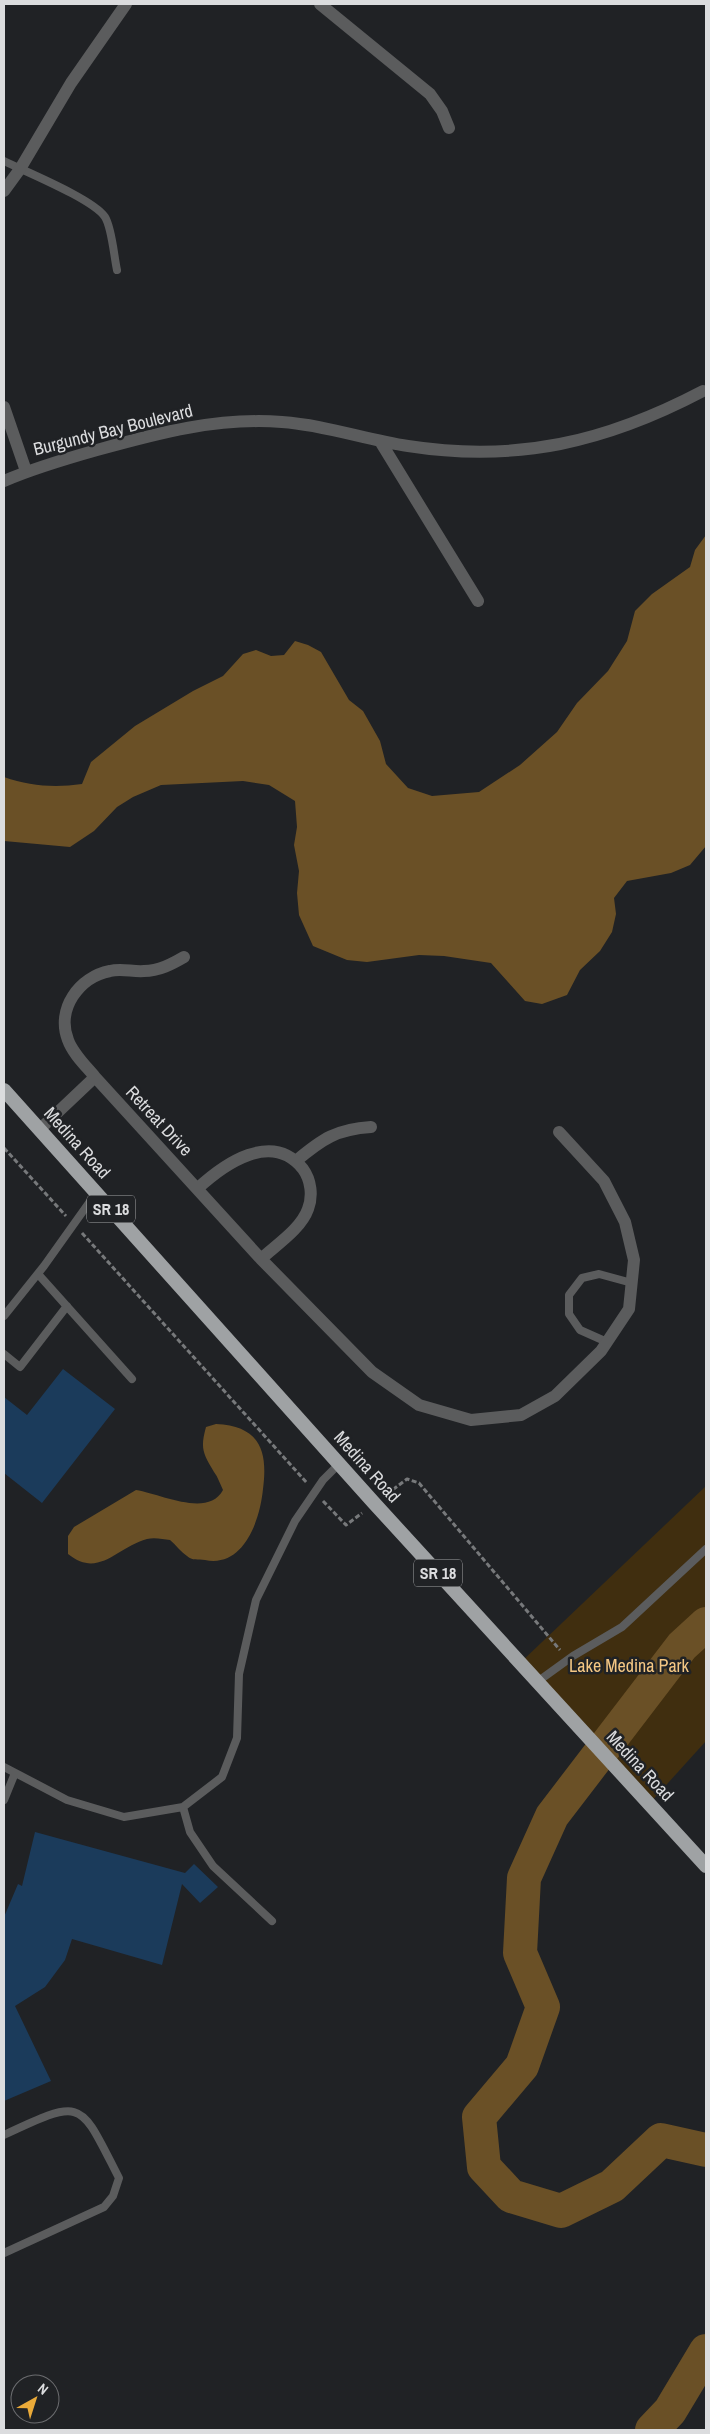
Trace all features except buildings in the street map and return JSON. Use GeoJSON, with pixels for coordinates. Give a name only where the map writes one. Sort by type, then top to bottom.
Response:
{"type":"FeatureCollection","features":[{"type":"Feature","properties":{"kind":"highway","name":"Medina Road"},"geometry":{"type":"LineString","coordinates":[[5,1093],[562,1710],[706,1866]]}},
{"type":"Feature","properties":{"kind":"street"},"geometry":{"type":"LineString","coordinates":[[4,191],[20,169],[71,83],[126,4]]}},
{"type":"Feature","properties":{"kind":"street"},"geometry":{"type":"LineString","coordinates":[[320,4],[430,94],[442,111],[449,128]]}},
{"type":"Feature","properties":{"kind":"street","name":"Burgundy Bay Boulevard"},"geometry":{"type":"LineString","coordinates":[[4,481],[26,471],[152,435],[192,426],[233,422],[282,422],[330,428],[380,441],[444,451],[489,452],[534,449],[578,441],[622,428],[664,412],[703,390]]}},
{"type":"Feature","properties":{"kind":"street"},"geometry":{"type":"LineString","coordinates":[[4,408],[26,471]]}},
{"type":"Feature","properties":{"kind":"street"},"geometry":{"type":"LineString","coordinates":[[380,441],[478,601]]}},
{"type":"Feature","properties":{"kind":"street","name":"Retreat Drive"},"geometry":{"type":"LineString","coordinates":[[184,957],[167,966],[146,971],[112,970],[96,974],[82,984],[72,996],[66,1011],[65,1026],[68,1040],[75,1053],[95,1077],[261,1259],[372,1372],[419,1405],[471,1420],[521,1415],[555,1396],[601,1351],[607,1342]]}},
{"type":"Feature","properties":{"kind":"street"},"geometry":{"type":"LineString","coordinates":[[39,1130],[95,1077]]}},
{"type":"Feature","properties":{"kind":"street"},"geometry":{"type":"LineString","coordinates":[[296,1161],[333,1134],[351,1128],[371,1127]]}},
{"type":"Feature","properties":{"kind":"street"},"geometry":{"type":"LineString","coordinates":[[559,1132],[604,1181],[626,1222],[634,1260],[629,1309],[607,1342]]}},
{"type":"Feature","properties":{"kind":"street"},"geometry":{"type":"LineString","coordinates":[[197,1188],[230,1162],[249,1154],[270,1151],[284,1154],[296,1161],[310,1182],[311,1196],[308,1210],[300,1222],[261,1259]]}},
{"type":"Feature","properties":{"kind":"lane"},"geometry":{"type":"LineString","coordinates":[[4,161],[85,201],[99,211],[106,219],[117,270]]}},
{"type":"Feature","properties":{"kind":"lane"},"geometry":{"type":"LineString","coordinates":[[4,1316],[38,1274],[96,1193]]}},
{"type":"Feature","properties":{"kind":"lane"},"geometry":{"type":"LineString","coordinates":[[38,1274],[132,1379]]}},
{"type":"Feature","properties":{"kind":"lane"},"geometry":{"type":"LineString","coordinates":[[607,1342],[580,1330],[569,1314],[569,1295],[582,1278],[599,1274],[632,1283]]}},
{"type":"Feature","properties":{"kind":"lane"},"geometry":{"type":"LineString","coordinates":[[4,1354],[20,1367],[67,1306]]}},
{"type":"Feature","properties":{"kind":"lane"},"geometry":{"type":"LineString","coordinates":[[4,1767],[67,1800],[124,1817],[183,1807],[222,1777],[237,1738],[239,1674],[256,1600],[294,1522],[323,1480],[339,1464]]}},
{"type":"Feature","properties":{"kind":"lane"},"geometry":{"type":"LineString","coordinates":[[537,1682],[568,1660],[622,1627],[706,1549]]}},
{"type":"Feature","properties":{"kind":"lane"},"geometry":{"type":"LineString","coordinates":[[4,1800],[16,1773]]}},
{"type":"Feature","properties":{"kind":"lane"},"geometry":{"type":"LineString","coordinates":[[183,1807],[190,1832],[213,1866],[272,1921]]}},
{"type":"Feature","properties":{"kind":"lane"},"geometry":{"type":"LineString","coordinates":[[4,2135],[52,2113],[67,2109],[82,2114],[92,2126],[118,2178],[113,2196],[104,2207],[4,2254]]}},
{"type":"Feature","properties":{"kind":"path"},"geometry":{"type":"LineString","coordinates":[[4,1148],[298,1472]]}},
{"type":"Feature","properties":{"kind":"path"},"geometry":{"type":"LineString","coordinates":[[407,1479],[419,1483],[568,1660]]}},
{"type":"Feature","properties":{"kind":"path"},"geometry":{"type":"LineString","coordinates":[[338,1517],[346,1525],[352,1520]]}},
{"type":"Feature","properties":{"kind":"green space","name":"Lake Medina Park"},"geometry":{"type":"Polygon","coordinates":[[[706,1486],[706,1741],[649,1804],[520,1663],[706,1486]]]}},
{"type":"Feature","properties":{"kind":"shaded area"},"geometry":{"type":"Polygon","coordinates":[[[706,535],[706,846],[690,865],[671,873],[627,881],[614,898],[616,914],[612,932],[600,951],[580,970],[567,995],[542,1004],[525,1001],[491,963],[444,956],[419,955],[367,962],[347,960],[313,946],[299,915],[297,893],[299,871],[294,845],[297,827],[295,801],[269,785],[243,781],[161,785],[133,797],[117,807],[94,831],[70,847],[4,841],[4,777],[42,785],[82,784],[91,762],[135,726],[193,691],[223,676],[243,654],[256,650],[271,656],[284,655],[295,641],[321,652],[349,700],[363,711],[380,741],[386,764],[408,788],[432,796],[479,792],[520,765],[557,732],[577,703],[608,671],[627,641],[635,611],[652,594],[690,567],[695,550],[706,535]]]}},
{"type":"Feature","properties":{"kind":"shaded area"},"geometry":{"type":"Polygon","coordinates":[[[216,1424],[231,1426],[252,1435],[262,1452],[264,1475],[261,1501],[254,1527],[240,1549],[230,1557],[219,1561],[195,1560],[189,1558],[170,1540],[153,1538],[136,1543],[99,1562],[79,1561],[68,1554],[68,1536],[74,1527],[136,1490],[183,1502],[207,1502],[216,1498],[223,1490],[205,1455],[203,1441],[206,1427],[216,1424]]]}},
{"type":"Feature","properties":{"kind":"waterway"},"geometry":{"type":"LineString","coordinates":[[706,1624],[682,1646],[552,1816],[524,1878],[520,1953],[543,2007],[522,2066],[479,2117],[484,2167],[511,2196],[561,2211],[612,2186],[661,2140],[706,2150]]}},
{"type":"Feature","properties":{"kind":"waterway"},"geometry":{"type":"LineString","coordinates":[[652,2430],[670,2411],[706,2351]]}}]}
